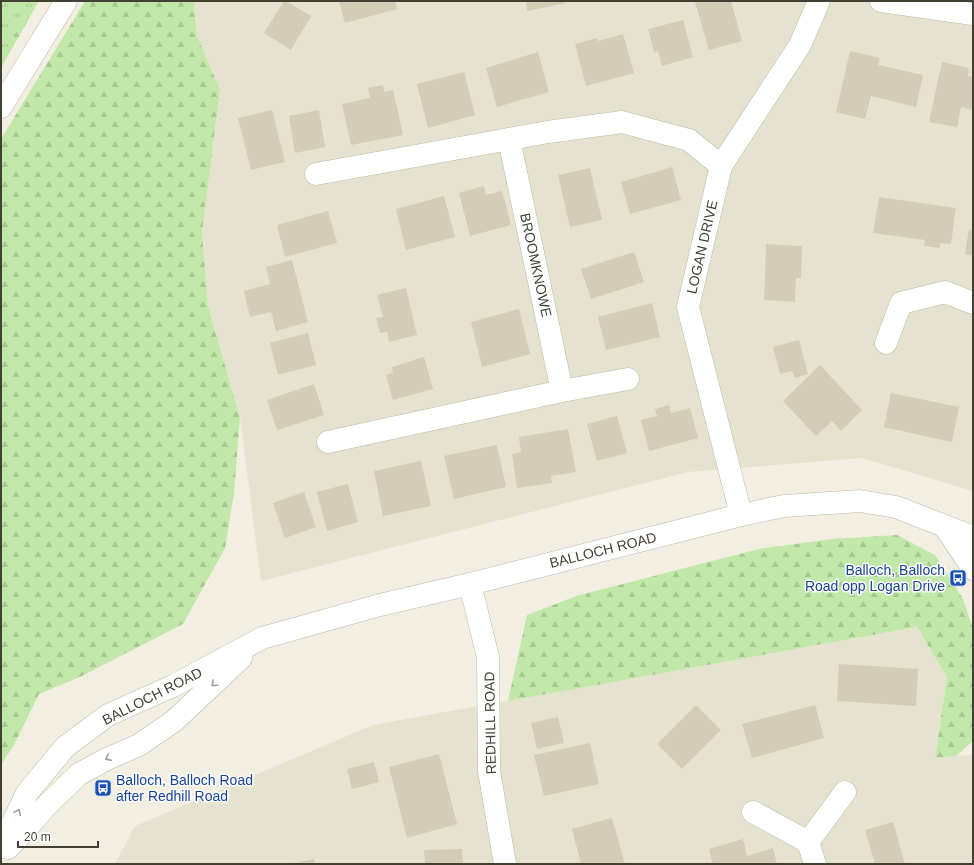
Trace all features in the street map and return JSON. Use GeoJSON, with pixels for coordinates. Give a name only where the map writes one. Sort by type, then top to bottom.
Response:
{"type":"FeatureCollection","features":[{"type":"Feature","properties":{"kind":"street"},"geometry":{"type":"LineString","coordinates":[[1,107],[66,1]]}},
{"type":"Feature","properties":{"kind":"street","name":"LOGAN DRIVE"},"geometry":{"type":"LineString","coordinates":[[741,514],[688,307],[720,166],[800,45],[819,1]]}},
{"type":"Feature","properties":{"kind":"street"},"geometry":{"type":"LineString","coordinates":[[881,1],[973,14]]}},
{"type":"Feature","properties":{"kind":"street"},"geometry":{"type":"LineString","coordinates":[[316,174],[548,132],[622,122],[689,140],[720,166]]}},
{"type":"Feature","properties":{"kind":"street","name":"BROOMKNOWE"},"geometry":{"type":"LineString","coordinates":[[509,139],[562,391]]}},
{"type":"Feature","properties":{"kind":"street"},"geometry":{"type":"LineString","coordinates":[[886,343],[901,303],[945,292],[973,302]]}},
{"type":"Feature","properties":{"kind":"street"},"geometry":{"type":"LineString","coordinates":[[328,442],[562,391],[628,379]]}},
{"type":"Feature","properties":{"kind":"street","name":"BALLOCH ROAD"},"geometry":{"type":"LineString","coordinates":[[1,847],[27,793],[65,747],[108,715],[173,686],[262,638],[380,605],[470,584],[741,514],[784,506],[860,501],[896,507],[973,537]]}},
{"type":"Feature","properties":{"kind":"street"},"geometry":{"type":"LineString","coordinates":[[945,527],[973,569]]}},
{"type":"Feature","properties":{"kind":"street","name":"REDHILL ROAD"},"geometry":{"type":"LineString","coordinates":[[470,584],[488,658],[489,771],[505,864]]}},
{"type":"Feature","properties":{"kind":"street","name":"BALLOCH ROAD"},"geometry":{"type":"LineString","coordinates":[[1,854],[23,833],[46,806],[79,774],[107,759],[139,745],[174,721],[262,638]]}},
{"type":"Feature","properties":{"kind":"street"},"geometry":{"type":"LineString","coordinates":[[808,842],[845,792]]}},
{"type":"Feature","properties":{"kind":"street"},"geometry":{"type":"LineString","coordinates":[[753,812],[808,842],[815,864]]}},
{"type":"Feature","properties":{"kind":"shaded area"},"geometry":{"type":"Polygon","coordinates":[[[194,1],[973,1],[973,491],[862,458],[688,472],[261,581],[240,418],[208,306],[202,233],[220,91],[197,36],[194,1]]]}},
{"type":"Feature","properties":{"kind":"shaded area"},"geometry":{"type":"Polygon","coordinates":[[[917,627],[947,677],[935,757],[973,755],[973,864],[115,864],[135,826],[373,725],[917,627]]]}},
{"type":"Feature","properties":{"kind":"green space"},"geometry":{"type":"Polygon","coordinates":[[[1,1],[39,1],[1,68],[1,1]]]}},
{"type":"Feature","properties":{"kind":"green space"},"geometry":{"type":"Polygon","coordinates":[[[1,1],[36,1],[1,57],[1,1]]]}},
{"type":"Feature","properties":{"kind":"green space"},"geometry":{"type":"Polygon","coordinates":[[[85,1],[194,1],[197,36],[220,90],[202,233],[208,306],[240,418],[234,493],[225,548],[183,624],[80,677],[39,694],[15,743],[1,765],[1,139],[85,1]]]}},
{"type":"Feature","properties":{"kind":"green space"},"geometry":{"type":"Polygon","coordinates":[[[897,535],[935,555],[963,599],[973,628],[973,741],[956,756],[935,758],[947,677],[917,627],[508,701],[527,615],[576,596],[759,549],[832,539],[897,535]]]}},
{"type":"Feature","properties":{"kind":"building"},"geometry":{"type":"Polygon","coordinates":[[[284,1],[311,16],[291,50],[264,33],[284,1]]]}},
{"type":"Feature","properties":{"kind":"building"},"geometry":{"type":"Polygon","coordinates":[[[339,1],[395,1],[397,9],[345,23],[339,1]]]}},
{"type":"Feature","properties":{"kind":"building"},"geometry":{"type":"Polygon","coordinates":[[[526,1],[566,1],[566,3],[527,11],[526,1]]]}},
{"type":"Feature","properties":{"kind":"building"},"geometry":{"type":"Polygon","coordinates":[[[731,1],[742,41],[709,50],[695,2],[731,1]]]}},
{"type":"Feature","properties":{"kind":"building"},"geometry":{"type":"Polygon","coordinates":[[[683,20],[693,57],[662,66],[658,51],[654,52],[648,29],[683,20]]]}},
{"type":"Feature","properties":{"kind":"building"},"geometry":{"type":"Polygon","coordinates":[[[623,34],[634,73],[586,86],[575,44],[597,38],[598,41],[623,34]]]}},
{"type":"Feature","properties":{"kind":"building"},"geometry":{"type":"Polygon","coordinates":[[[850,51],[880,58],[878,65],[923,75],[916,107],[871,96],[865,119],[836,112],[850,51]]]}},
{"type":"Feature","properties":{"kind":"building"},"geometry":{"type":"Polygon","coordinates":[[[538,52],[549,92],[497,107],[486,68],[538,52]]]}},
{"type":"Feature","properties":{"kind":"building"},"geometry":{"type":"Polygon","coordinates":[[[942,62],[969,68],[968,76],[973,77],[973,110],[961,107],[957,127],[929,122],[942,62]]]}},
{"type":"Feature","properties":{"kind":"building"},"geometry":{"type":"Polygon","coordinates":[[[464,72],[475,115],[428,128],[417,84],[464,72]]]}},
{"type":"Feature","properties":{"kind":"building"},"geometry":{"type":"Polygon","coordinates":[[[383,85],[384,92],[393,90],[403,135],[351,145],[342,104],[370,98],[368,88],[383,85]]]}},
{"type":"Feature","properties":{"kind":"building"},"geometry":{"type":"Polygon","coordinates":[[[272,110],[285,162],[251,170],[238,118],[272,110]]]}},
{"type":"Feature","properties":{"kind":"building"},"geometry":{"type":"Polygon","coordinates":[[[319,110],[325,147],[295,153],[289,116],[319,110]]]}},
{"type":"Feature","properties":{"kind":"building"},"geometry":{"type":"Polygon","coordinates":[[[672,167],[681,200],[630,214],[621,182],[672,167]]]}},
{"type":"Feature","properties":{"kind":"building"},"geometry":{"type":"Polygon","coordinates":[[[590,168],[602,220],[570,227],[558,175],[590,168]]]}},
{"type":"Feature","properties":{"kind":"building"},"geometry":{"type":"Polygon","coordinates":[[[484,186],[486,195],[502,191],[511,225],[470,236],[459,193],[484,186]]]}},
{"type":"Feature","properties":{"kind":"building"},"geometry":{"type":"Polygon","coordinates":[[[444,196],[455,237],[406,250],[396,209],[444,196]]]}},
{"type":"Feature","properties":{"kind":"building"},"geometry":{"type":"Polygon","coordinates":[[[879,197],[956,208],[951,244],[940,243],[940,248],[924,246],[925,240],[873,233],[879,197]]]}},
{"type":"Feature","properties":{"kind":"building"},"geometry":{"type":"Polygon","coordinates":[[[328,211],[337,243],[285,257],[277,225],[328,211]]]}},
{"type":"Feature","properties":{"kind":"building"},"geometry":{"type":"Polygon","coordinates":[[[969,229],[973,230],[973,256],[965,254],[969,229]]]}},
{"type":"Feature","properties":{"kind":"building"},"geometry":{"type":"Polygon","coordinates":[[[766,244],[802,246],[801,278],[796,278],[795,302],[764,300],[766,244]]]}},
{"type":"Feature","properties":{"kind":"building"},"geometry":{"type":"Polygon","coordinates":[[[634,252],[644,282],[591,299],[581,269],[634,252]]]}},
{"type":"Feature","properties":{"kind":"building"},"geometry":{"type":"Polygon","coordinates":[[[292,260],[308,322],[276,331],[271,312],[250,317],[244,291],[270,284],[266,267],[292,260]]]}},
{"type":"Feature","properties":{"kind":"building"},"geometry":{"type":"Polygon","coordinates":[[[406,288],[417,335],[389,342],[387,332],[380,333],[376,318],[383,317],[377,295],[406,288]]]}},
{"type":"Feature","properties":{"kind":"building"},"geometry":{"type":"Polygon","coordinates":[[[652,303],[660,337],[606,350],[598,317],[652,303]]]}},
{"type":"Feature","properties":{"kind":"building"},"geometry":{"type":"Polygon","coordinates":[[[519,309],[530,354],[482,367],[471,322],[519,309]]]}},
{"type":"Feature","properties":{"kind":"building"},"geometry":{"type":"Polygon","coordinates":[[[308,333],[316,365],[278,375],[270,343],[308,333]]]}},
{"type":"Feature","properties":{"kind":"building"},"geometry":{"type":"Polygon","coordinates":[[[799,340],[808,374],[795,378],[792,371],[780,374],[773,347],[799,340]]]}},
{"type":"Feature","properties":{"kind":"building"},"geometry":{"type":"Polygon","coordinates":[[[424,357],[433,389],[393,400],[386,375],[393,373],[392,367],[424,357]]]}},
{"type":"Feature","properties":{"kind":"building"},"geometry":{"type":"Polygon","coordinates":[[[820,365],[862,410],[841,431],[832,421],[816,436],[783,401],[820,365]]]}},
{"type":"Feature","properties":{"kind":"building"},"geometry":{"type":"Polygon","coordinates":[[[314,384],[324,415],[277,430],[267,400],[314,384]]]}},
{"type":"Feature","properties":{"kind":"building"},"geometry":{"type":"Polygon","coordinates":[[[891,393],[959,407],[952,442],[884,427],[891,393]]]}},
{"type":"Feature","properties":{"kind":"building"},"geometry":{"type":"Polygon","coordinates":[[[669,405],[671,413],[690,408],[698,438],[649,451],[641,420],[657,416],[655,409],[669,405]]]}},
{"type":"Feature","properties":{"kind":"building"},"geometry":{"type":"Polygon","coordinates":[[[617,416],[627,453],[597,461],[587,424],[617,416]]]}},
{"type":"Feature","properties":{"kind":"building"},"geometry":{"type":"Polygon","coordinates":[[[568,429],[576,472],[551,476],[552,483],[517,488],[512,454],[521,452],[519,437],[568,429]]]}},
{"type":"Feature","properties":{"kind":"building"},"geometry":{"type":"Polygon","coordinates":[[[497,445],[506,487],[454,499],[444,456],[497,445]]]}},
{"type":"Feature","properties":{"kind":"building"},"geometry":{"type":"Polygon","coordinates":[[[421,461],[431,506],[383,516],[374,471],[421,461]]]}},
{"type":"Feature","properties":{"kind":"building"},"geometry":{"type":"Polygon","coordinates":[[[348,484],[358,522],[327,531],[317,492],[348,484]]]}},
{"type":"Feature","properties":{"kind":"building"},"geometry":{"type":"Polygon","coordinates":[[[304,492],[316,527],[285,538],[273,503],[304,492]]]}},
{"type":"Feature","properties":{"kind":"building"},"geometry":{"type":"Polygon","coordinates":[[[839,664],[918,669],[916,706],[837,701],[839,664]]]}},
{"type":"Feature","properties":{"kind":"building"},"geometry":{"type":"Polygon","coordinates":[[[696,705],[721,730],[682,769],[657,744],[696,705]]]}},
{"type":"Feature","properties":{"kind":"building"},"geometry":{"type":"Polygon","coordinates":[[[815,705],[824,738],[752,758],[742,724],[815,705]]]}},
{"type":"Feature","properties":{"kind":"building"},"geometry":{"type":"Polygon","coordinates":[[[558,717],[564,743],[537,749],[531,723],[558,717]]]}},
{"type":"Feature","properties":{"kind":"building"},"geometry":{"type":"Polygon","coordinates":[[[590,743],[599,784],[544,796],[534,755],[590,743]]]}},
{"type":"Feature","properties":{"kind":"building"},"geometry":{"type":"Polygon","coordinates":[[[439,754],[457,824],[407,838],[389,767],[439,754]]]}},
{"type":"Feature","properties":{"kind":"building"},"geometry":{"type":"Polygon","coordinates":[[[374,762],[379,782],[352,789],[347,769],[374,762]]]}},
{"type":"Feature","properties":{"kind":"building"},"geometry":{"type":"Polygon","coordinates":[[[612,818],[625,864],[581,864],[572,829],[612,818]]]}},
{"type":"Feature","properties":{"kind":"building"},"geometry":{"type":"Polygon","coordinates":[[[893,822],[905,864],[875,864],[865,830],[893,822]]]}},
{"type":"Feature","properties":{"kind":"building"},"geometry":{"type":"Polygon","coordinates":[[[743,839],[747,856],[773,848],[777,864],[713,864],[709,849],[743,839]]]}},
{"type":"Feature","properties":{"kind":"building"},"geometry":{"type":"Polygon","coordinates":[[[462,849],[463,864],[425,864],[424,850],[462,849]]]}},
{"type":"Feature","properties":{"kind":"building"},"geometry":{"type":"Polygon","coordinates":[[[314,859],[315,864],[294,864],[294,863],[314,859]]]}},
{"type":"Feature","properties":{"kind":"place","name":"Balloch, Balloch Road opp Logan Drive"},"geometry":{"type":"Point","coordinates":[958,578]}},
{"type":"Feature","properties":{"kind":"place","name":"Balloch, Balloch Road after Redhill Road"},"geometry":{"type":"Point","coordinates":[103,788]}}]}
